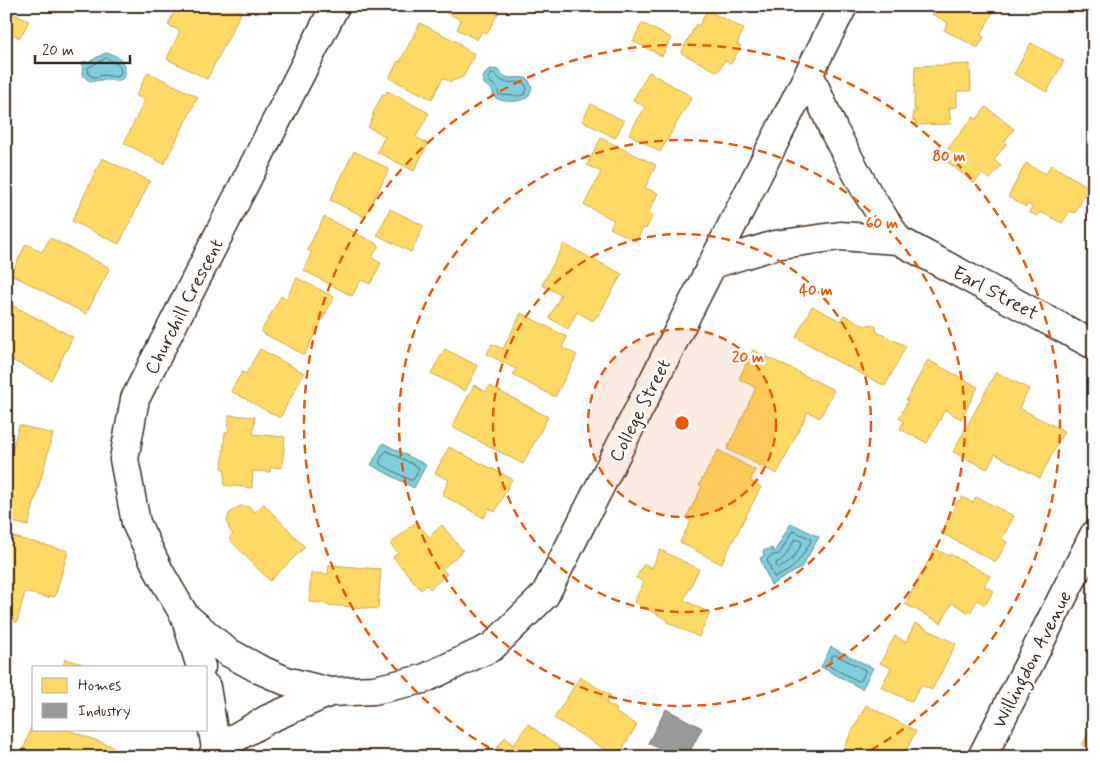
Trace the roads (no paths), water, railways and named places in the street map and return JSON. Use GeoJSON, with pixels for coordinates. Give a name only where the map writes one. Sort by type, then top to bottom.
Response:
{"type":"FeatureCollection","features":[{"type":"Feature","properties":{"kind":"street","name":"Churchill Crescent"},"geometry":{"type":"LineString","coordinates":[[201,666],[185,616],[160,573],[136,523],[124,459],[135,399],[335,6]]}},
{"type":"Feature","properties":{"kind":"street","name":"College Street"},"geometry":{"type":"LineString","coordinates":[[259,669],[286,682],[330,692],[374,690],[423,680],[492,647],[545,595],[843,6]]}},
{"type":"Feature","properties":{"kind":"street","name":"Earl Street"},"geometry":{"type":"LineString","coordinates":[[809,74],[834,131],[868,194],[898,240]]}},
{"type":"Feature","properties":{"kind":"street","name":"Earl Street"},"geometry":{"type":"LineString","coordinates":[[713,264],[775,245],[840,236],[898,240],[1094,345]]}},
{"type":"Feature","properties":{"kind":"street","name":"Willingdon Avenue"},"geometry":{"type":"LineString","coordinates":[[982,757],[1094,535]]}},
{"type":"Feature","properties":{"kind":"street","name":"Churchill Crescent"},"geometry":{"type":"LineString","coordinates":[[185,616],[226,651],[259,669]]}},
{"type":"Feature","properties":{"kind":"street","name":"College Street"},"geometry":{"type":"LineString","coordinates":[[214,753],[268,719],[330,692]]}},
{"type":"Feature","properties":{"kind":"street"},"geometry":{"type":"LineString","coordinates":[[208,704],[214,753]]}},
{"type":"Feature","properties":{"kind":"water"},"geometry":{"type":"Polygon","coordinates":[[[105,53],[114,55],[121,60],[125,67],[125,76],[117,81],[91,81],[85,78],[82,74],[83,66],[81,64],[85,61],[87,63],[105,53]]]}},
{"type":"Feature","properties":{"kind":"water"},"geometry":{"type":"Polygon","coordinates":[[[491,69],[499,70],[509,78],[519,77],[528,79],[532,88],[528,97],[511,101],[500,100],[493,96],[493,91],[484,84],[482,79],[487,71],[491,69]]]}},
{"type":"Feature","properties":{"kind":"water"},"geometry":{"type":"Polygon","coordinates":[[[383,443],[426,465],[414,488],[371,465],[383,443]]]}},
{"type":"Feature","properties":{"kind":"water"},"geometry":{"type":"Polygon","coordinates":[[[791,523],[819,537],[801,568],[771,585],[760,558],[764,556],[763,551],[772,548],[773,552],[775,551],[791,523]]]}},
{"type":"Feature","properties":{"kind":"water"},"geometry":{"type":"Polygon","coordinates":[[[831,647],[873,668],[862,689],[821,667],[831,647]]]}}]}
